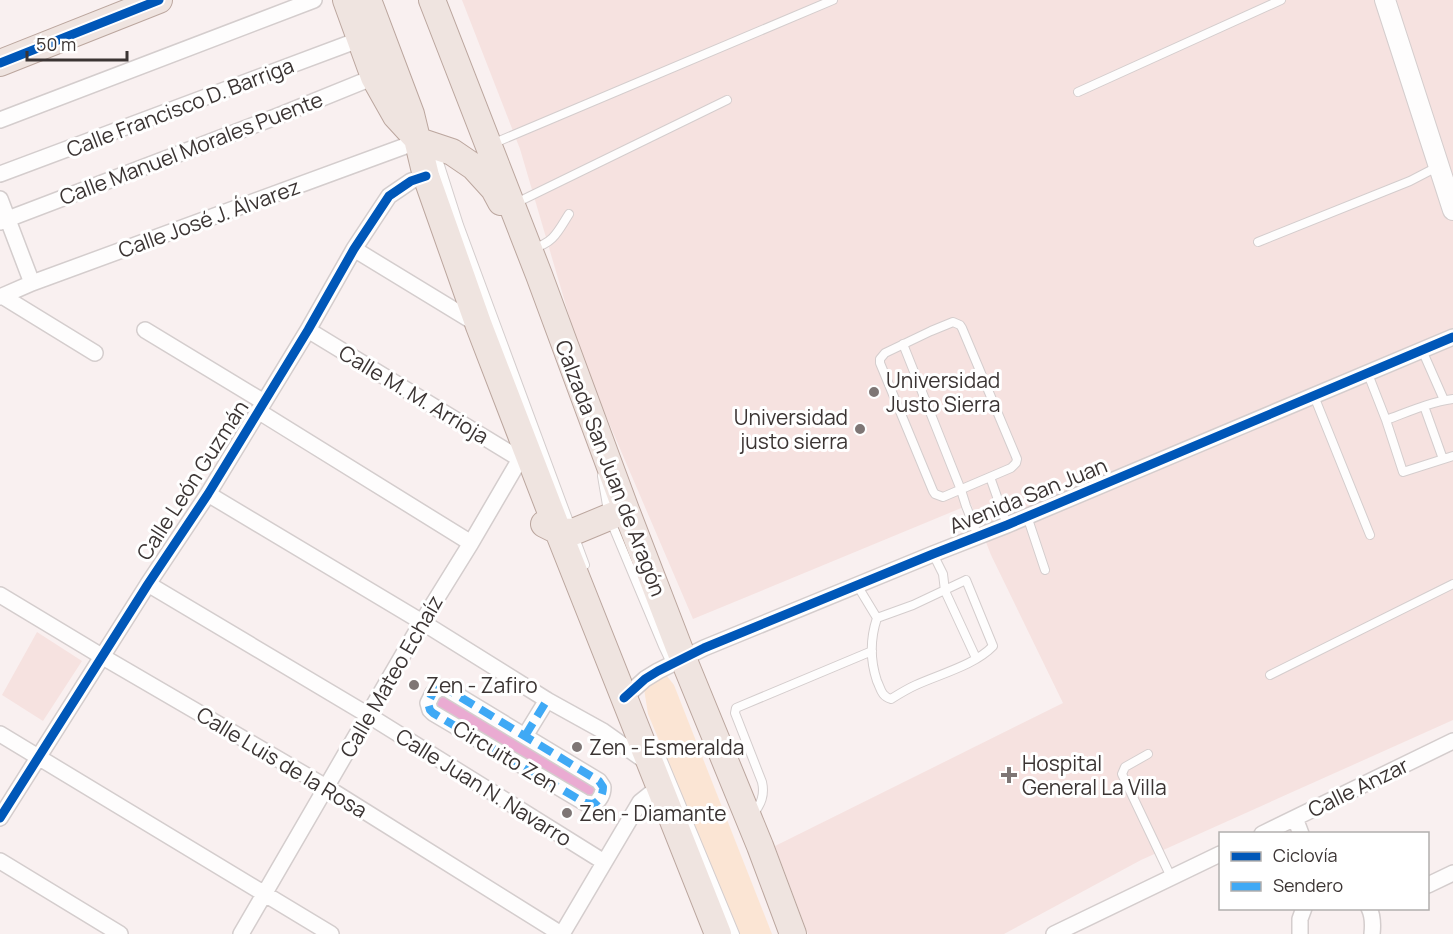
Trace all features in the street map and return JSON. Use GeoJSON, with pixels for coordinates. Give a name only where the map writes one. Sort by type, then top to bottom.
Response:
{"type":"FeatureCollection","features":[{"type":"Feature","properties":{"kind":"main road"},"geometry":{"type":"LineString","coordinates":[[0,63],[159,0]]}},
{"type":"Feature","properties":{"kind":"main road"},"geometry":{"type":"LineString","coordinates":[[346,0],[374,77],[396,116],[427,140],[452,152],[497,184],[539,275]]}},
{"type":"Feature","properties":{"kind":"main road"},"geometry":{"type":"LineString","coordinates":[[368,0],[411,114],[427,140],[426,176],[525,458],[519,476],[536,519],[565,531],[618,514]]}},
{"type":"Feature","properties":{"kind":"main road","name":"Calzada San Juan de Aragón"},"geometry":{"type":"LineString","coordinates":[[430,6],[497,184],[529,249],[539,275],[618,514],[677,665],[793,934]]}},
{"type":"Feature","properties":{"kind":"main road"},"geometry":{"type":"LineString","coordinates":[[565,531],[631,692],[653,755],[660,789],[718,934]]}},
{"type":"Feature","properties":{"kind":"street"},"geometry":{"type":"LineString","coordinates":[[0,120],[314,0]]}},
{"type":"Feature","properties":{"kind":"street"},"geometry":{"type":"LineString","coordinates":[[1385,0],[1452,206]]}},
{"type":"Feature","properties":{"kind":"street","name":"Calle Francisco D. Barriga"},"geometry":{"type":"LineString","coordinates":[[0,174],[361,39]]}},
{"type":"Feature","properties":{"kind":"street","name":"Calle Manuel Morales Puente"},"geometry":{"type":"LineString","coordinates":[[4,220],[374,77]]}},
{"type":"Feature","properties":{"kind":"street","name":"Calle José J. Álvarez"},"geometry":{"type":"LineString","coordinates":[[1,296],[427,140]]}},
{"type":"Feature","properties":{"kind":"street","name":"Calle León Guzmán"},"geometry":{"type":"LineString","coordinates":[[0,818],[148,584],[208,494],[308,330],[354,249],[389,196],[411,181],[426,176]]}},
{"type":"Feature","properties":{"kind":"street"},"geometry":{"type":"LineString","coordinates":[[0,199],[4,220],[32,283]]}},
{"type":"Feature","properties":{"kind":"street"},"geometry":{"type":"LineString","coordinates":[[354,249],[479,326]]}},
{"type":"Feature","properties":{"kind":"street"},"geometry":{"type":"LineString","coordinates":[[1,296],[94,353]]}},
{"type":"Feature","properties":{"kind":"street"},"geometry":{"type":"LineString","coordinates":[[145,330],[471,543]]}},
{"type":"Feature","properties":{"kind":"street","name":"Calle M. M. Arrioja"},"geometry":{"type":"LineString","coordinates":[[308,330],[525,458]]}},
{"type":"Feature","properties":{"kind":"street","name":"Avenida San Juan"},"geometry":{"type":"LineString","coordinates":[[631,692],[658,670],[677,665],[857,585],[1007,525],[1453,337]]}},
{"type":"Feature","properties":{"kind":"street","name":"Calle Mateo Echaíz"},"geometry":{"type":"LineString","coordinates":[[241,934],[422,622],[525,458]]}},
{"type":"Feature","properties":{"kind":"street"},"geometry":{"type":"LineString","coordinates":[[208,494],[547,700],[653,755]]}},
{"type":"Feature","properties":{"kind":"street","name":"Calle Juan N. Navarro"},"geometry":{"type":"LineString","coordinates":[[148,584],[368,715],[604,862]]}},
{"type":"Feature","properties":{"kind":"street","name":"Calle Luis de la Rosa"},"geometry":{"type":"LineString","coordinates":[[0,595],[327,786],[562,934]]}},
{"type":"Feature","properties":{"kind":"street","name":"Circuito Zen"},"geometry":{"type":"LineString","coordinates":[[443,688],[525,736],[601,783],[603,791],[596,802],[589,804],[575,797],[433,713],[428,703],[436,690],[443,688]]}},
{"type":"Feature","properties":{"kind":"street","name":"Circuito Zen"},"geometry":{"type":"LineString","coordinates":[[525,736],[547,700]]}},
{"type":"Feature","properties":{"kind":"street"},"geometry":{"type":"LineString","coordinates":[[0,734],[331,934]]}},
{"type":"Feature","properties":{"kind":"street","name":"Calle Anzar"},"geometry":{"type":"LineString","coordinates":[[1267,832],[1453,741]]}},
{"type":"Feature","properties":{"kind":"street"},"geometry":{"type":"LineString","coordinates":[[562,934],[640,802],[660,789]]}},
{"type":"Feature","properties":{"kind":"street"},"geometry":{"type":"LineString","coordinates":[[1295,818],[1300,832]]}},
{"type":"Feature","properties":{"kind":"street"},"geometry":{"type":"LineString","coordinates":[[1054,934],[1219,855]]}},
{"type":"Feature","properties":{"kind":"street"},"geometry":{"type":"LineString","coordinates":[[0,861],[120,934]]}},
{"type":"Feature","properties":{"kind":"street"},"geometry":{"type":"LineString","coordinates":[[1429,885],[1453,873]]}},
{"type":"Feature","properties":{"kind":"street"},"geometry":{"type":"LineString","coordinates":[[1300,934],[1300,920],[1304,910]]}},
{"type":"Feature","properties":{"kind":"street"},"geometry":{"type":"LineString","coordinates":[[1372,910],[1372,934]]}},
{"type":"Feature","properties":{"kind":"lane"},"geometry":{"type":"LineString","coordinates":[[423,0],[430,6]]}},
{"type":"Feature","properties":{"kind":"lane"},"geometry":{"type":"LineString","coordinates":[[497,184],[833,0]]}},
{"type":"Feature","properties":{"kind":"lane"},"geometry":{"type":"LineString","coordinates":[[1078,92],[1281,0]]}},
{"type":"Feature","properties":{"kind":"lane"},"geometry":{"type":"LineString","coordinates":[[497,184],[727,100]]}},
{"type":"Feature","properties":{"kind":"lane"},"geometry":{"type":"LineString","coordinates":[[427,140],[459,225],[565,531],[589,575]]}},
{"type":"Feature","properties":{"kind":"lane"},"geometry":{"type":"LineString","coordinates":[[1258,242],[1410,181],[1438,167]]}},
{"type":"Feature","properties":{"kind":"lane"},"geometry":{"type":"LineString","coordinates":[[529,249],[544,245],[556,235],[569,214]]}},
{"type":"Feature","properties":{"kind":"lane"},"geometry":{"type":"LineString","coordinates":[[957,322],[960,325],[1017,459],[1011,468],[990,477],[943,497],[935,494],[881,367],[882,356],[949,323],[957,322]]}},
{"type":"Feature","properties":{"kind":"lane"},"geometry":{"type":"LineString","coordinates":[[903,345],[978,536]]}},
{"type":"Feature","properties":{"kind":"lane"},"geometry":{"type":"LineString","coordinates":[[1422,350],[1444,400]]}},
{"type":"Feature","properties":{"kind":"lane"},"geometry":{"type":"LineString","coordinates":[[1368,374],[1403,472],[1453,456]]}},
{"type":"Feature","properties":{"kind":"lane"},"geometry":{"type":"LineString","coordinates":[[567,376],[618,514]]}},
{"type":"Feature","properties":{"kind":"lane"},"geometry":{"type":"LineString","coordinates":[[1314,396],[1370,535]]}},
{"type":"Feature","properties":{"kind":"lane"},"geometry":{"type":"LineString","coordinates":[[1386,420],[1424,406],[1453,399]]}},
{"type":"Feature","properties":{"kind":"lane"},"geometry":{"type":"LineString","coordinates":[[1424,406],[1443,459]]}},
{"type":"Feature","properties":{"kind":"lane"},"geometry":{"type":"LineString","coordinates":[[990,477],[1007,525]]}},
{"type":"Feature","properties":{"kind":"lane"},"geometry":{"type":"LineString","coordinates":[[1027,516],[1045,570]]}},
{"type":"Feature","properties":{"kind":"lane"},"geometry":{"type":"LineString","coordinates":[[933,554],[943,574],[945,591],[976,658]]}},
{"type":"Feature","properties":{"kind":"lane"},"geometry":{"type":"LineString","coordinates":[[966,580],[993,644],[991,648],[976,658],[891,699],[886,698],[882,694],[875,675],[872,658],[874,626],[877,618],[913,605],[966,580]]}},
{"type":"Feature","properties":{"kind":"lane"},"geometry":{"type":"LineString","coordinates":[[1270,675],[1453,584]]}},
{"type":"Feature","properties":{"kind":"lane"},"geometry":{"type":"LineString","coordinates":[[857,585],[877,618]]}},
{"type":"Feature","properties":{"kind":"lane"},"geometry":{"type":"LineString","coordinates":[[705,735],[744,819],[762,800],[764,791],[735,713],[736,708],[872,651]]}},
{"type":"Feature","properties":{"kind":"lane"},"geometry":{"type":"LineString","coordinates":[[1148,754],[1125,767],[1122,774],[1171,878]]}},
{"type":"Feature","properties":{"kind":"lane"},"geometry":{"type":"LineString","coordinates":[[653,755],[735,934]]}},
{"type":"Feature","properties":{"kind":"shaded area"},"geometry":{"type":"Polygon","coordinates":[[[462,0],[1453,0],[1453,720],[1141,860],[1004,934],[808,934],[775,846],[1063,703],[991,555],[971,504],[693,619],[582,360],[520,149],[462,0]]]}},
{"type":"Feature","properties":{"kind":"shaded area"},"geometry":{"type":"Polygon","coordinates":[[[37,632],[82,661],[43,721],[2,695],[37,632]]]}},
{"type":"Feature","properties":{"kind":"shaded area"},"geometry":{"type":"Polygon","coordinates":[[[663,671],[674,685],[772,934],[740,934],[648,714],[644,689],[663,671]]]}},
{"type":"Feature","properties":{"kind":"shaded area"},"geometry":{"type":"Polygon","coordinates":[[[442,693],[599,786],[591,800],[434,706],[442,693]]]}},
{"type":"Feature","properties":{"kind":"marked path"},"geometry":{"type":"LineString","coordinates":[[440,688],[447,689],[599,781],[603,787],[602,795],[593,804],[585,803],[433,713],[428,703],[433,693],[440,688]]}},
{"type":"Feature","properties":{"kind":"marked path"},"geometry":{"type":"LineString","coordinates":[[525,736],[547,700]]}},
{"type":"Feature","properties":{"kind":"cycle path"},"geometry":{"type":"LineString","coordinates":[[0,63],[159,0]]}},
{"type":"Feature","properties":{"kind":"cycle path"},"geometry":{"type":"LineString","coordinates":[[0,818],[148,584],[208,494],[308,330],[354,249],[389,196],[411,181],[426,176]]}},
{"type":"Feature","properties":{"kind":"cycle path"},"geometry":{"type":"LineString","coordinates":[[624,698],[645,679],[704,648],[1007,525],[1453,337]]}},
{"type":"Feature","properties":{"kind":"place","name":"Universidad Justo Sierra"},"geometry":{"type":"Point","coordinates":[874,392]}},
{"type":"Feature","properties":{"kind":"place","name":"Universidad justo sierra"},"geometry":{"type":"Point","coordinates":[860,429]}},
{"type":"Feature","properties":{"kind":"place","name":"Zen - Zafiro"},"geometry":{"type":"Point","coordinates":[414,685]}},
{"type":"Feature","properties":{"kind":"place","name":"Zen - Esmeralda"},"geometry":{"type":"Point","coordinates":[577,747]}},
{"type":"Feature","properties":{"kind":"place","name":"Hospital General La Villa"},"geometry":{"type":"Point","coordinates":[1009,775]}},
{"type":"Feature","properties":{"kind":"place","name":"Zen - Diamante"},"geometry":{"type":"Point","coordinates":[567,813]}}]}
